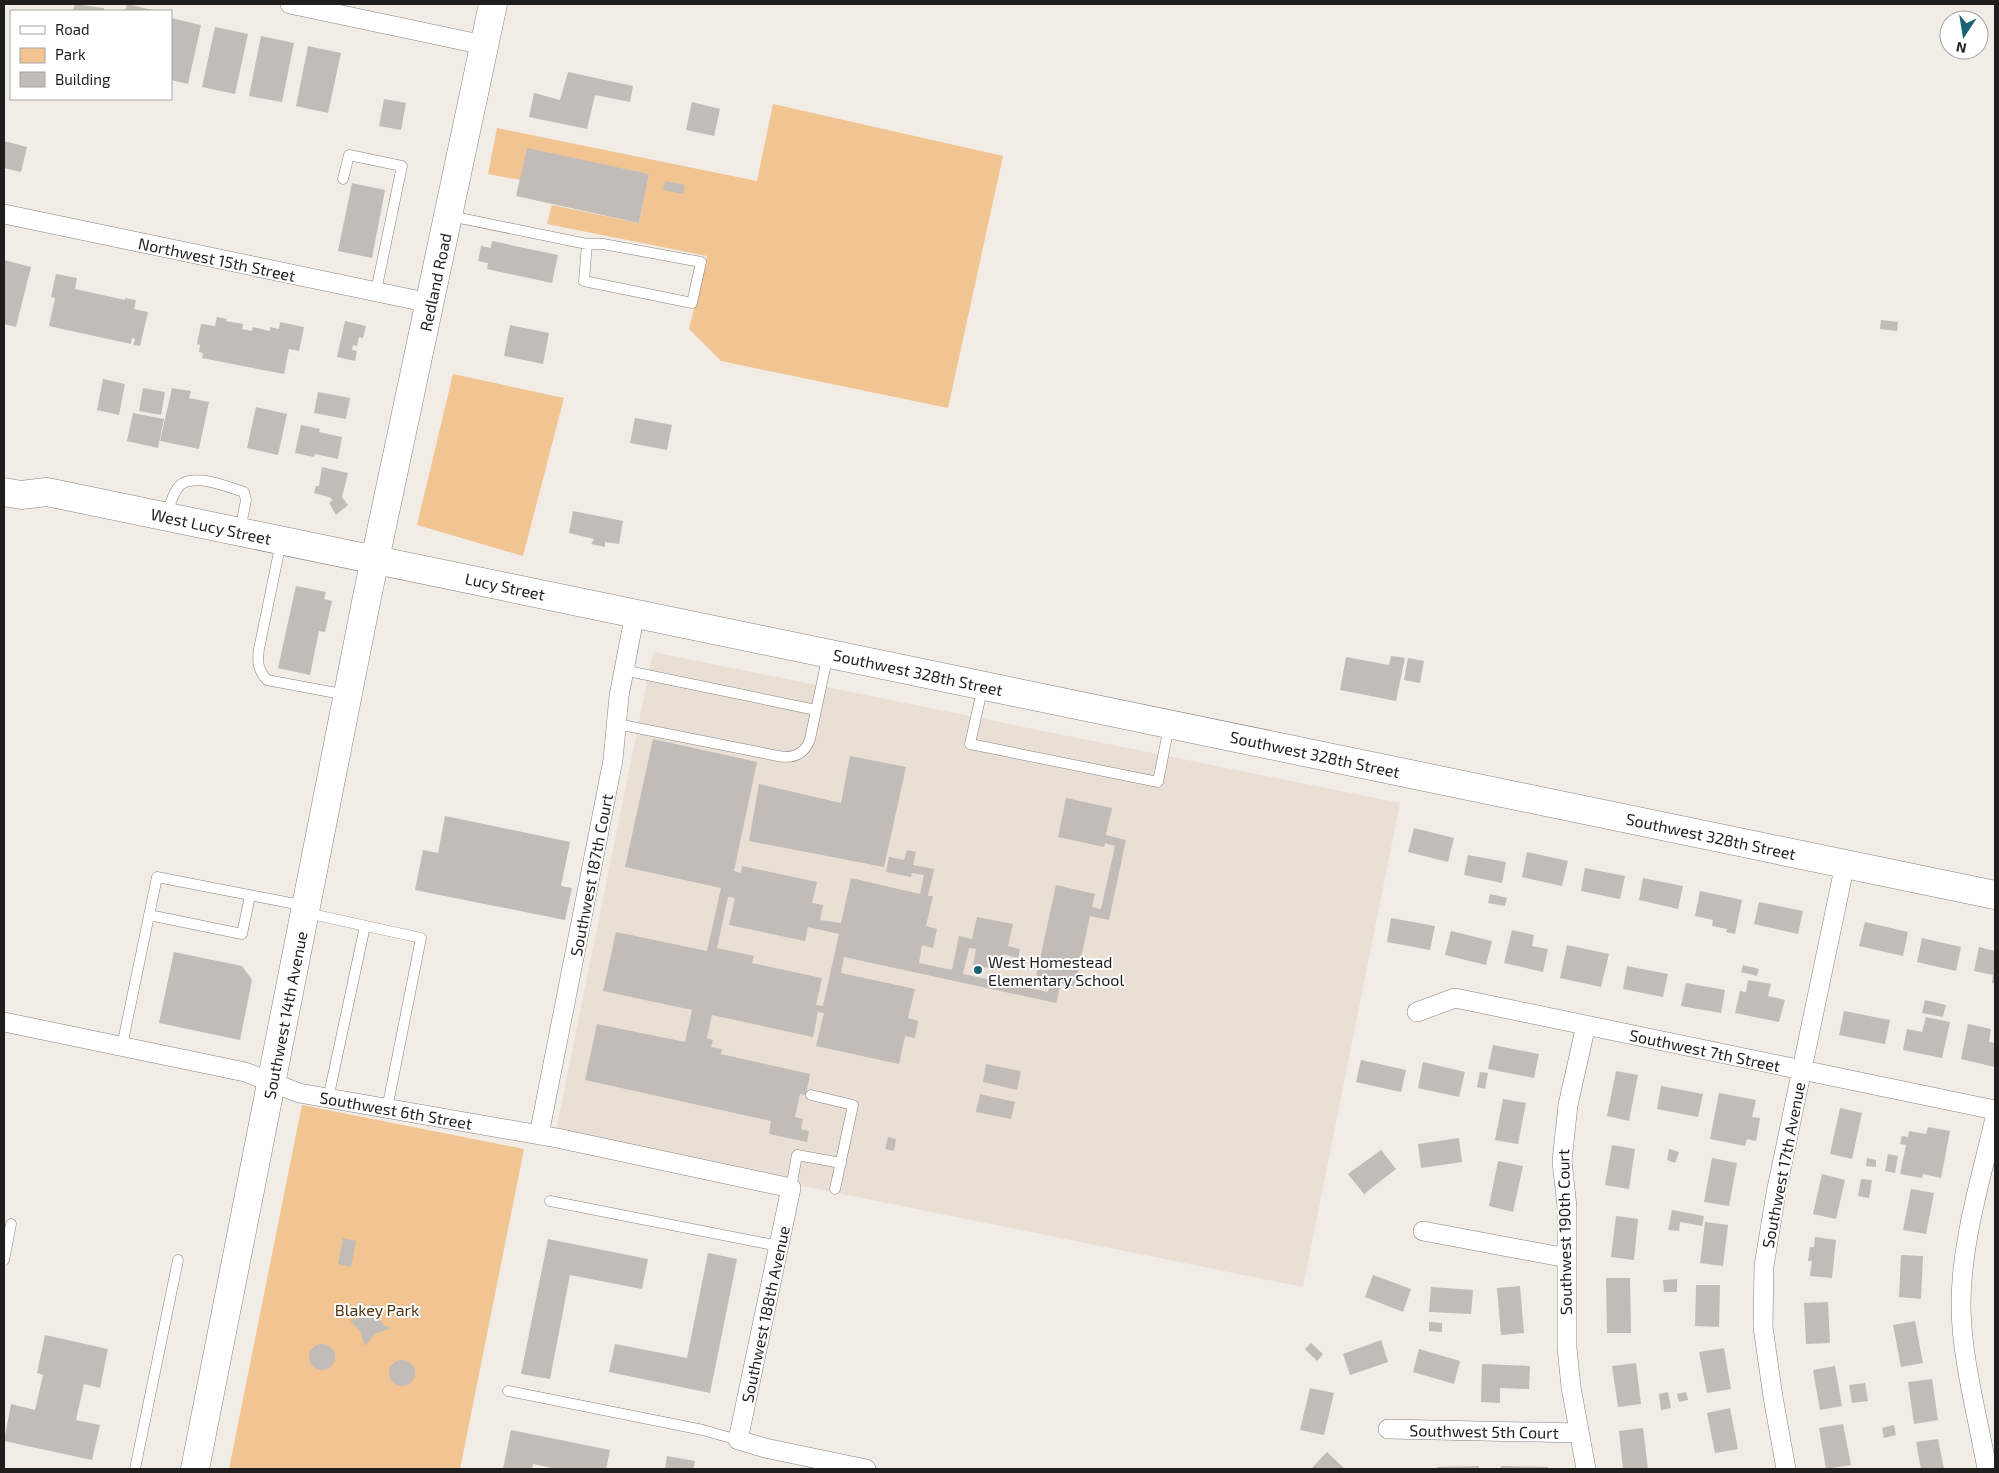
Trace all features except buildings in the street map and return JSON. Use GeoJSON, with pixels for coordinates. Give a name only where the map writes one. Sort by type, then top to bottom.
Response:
{"type":"FeatureCollection","features":[{"type":"Feature","properties":{"kind":"street"},"geometry":{"type":"LineString","coordinates":[[290,4],[484,45]]}},
{"type":"Feature","properties":{"kind":"street","name":"Redland Road"},"geometry":{"type":"LineString","coordinates":[[376,560],[493,4]]}},
{"type":"Feature","properties":{"kind":"street","name":"Northwest 15th Street"},"geometry":{"type":"LineString","coordinates":[[4,214],[430,303]]}},
{"type":"Feature","properties":{"kind":"street","name":"West Lucy Street"},"geometry":{"type":"LineString","coordinates":[[4,474],[28,479],[47,492]]}},
{"type":"Feature","properties":{"kind":"street","name":"West Lucy Street"},"geometry":{"type":"LineString","coordinates":[[4,492],[21,496],[47,492],[376,560]]}},
{"type":"Feature","properties":{"kind":"street","name":"Lucy Street"},"geometry":{"type":"LineString","coordinates":[[376,560],[635,613]]}},
{"type":"Feature","properties":{"kind":"street","name":"Southwest 14th Avenue"},"geometry":{"type":"LineString","coordinates":[[195,1469],[376,560]]}},
{"type":"Feature","properties":{"kind":"street","name":"Southwest 328th Street"},"geometry":{"type":"LineString","coordinates":[[635,613],[1995,895]]}},
{"type":"Feature","properties":{"kind":"street","name":"Southwest 187th Court"},"geometry":{"type":"LineString","coordinates":[[539,1135],[613,760],[619,696],[635,613]]}},
{"type":"Feature","properties":{"kind":"street","name":"Southwest 17th Avenue"},"geometry":{"type":"LineString","coordinates":[[1786,1469],[1766,1357],[1763,1327],[1763,1287],[1774,1207],[1845,864]]}},
{"type":"Feature","properties":{"kind":"street","name":"Southwest 7th Street"},"geometry":{"type":"LineString","coordinates":[[1417,1012],[1456,998],[1995,1110]]}},
{"type":"Feature","properties":{"kind":"street","name":"Southwest 6th Street"},"geometry":{"type":"LineString","coordinates":[[4,1022],[245,1072],[299,1093],[539,1135],[791,1188]]}},
{"type":"Feature","properties":{"kind":"street","name":"Southwest 190th Court"},"geometry":{"type":"LineString","coordinates":[[1586,1025],[1568,1105],[1562,1144],[1563,1177],[1567,1207],[1567,1348],[1571,1388],[1586,1469]]}},
{"type":"Feature","properties":{"kind":"street"},"geometry":{"type":"LineString","coordinates":[[1987,1469],[1966,1356],[1961,1298],[1966,1249],[1995,1118]]}},
{"type":"Feature","properties":{"kind":"street","name":"Southwest 188th Avenue"},"geometry":{"type":"LineString","coordinates":[[738,1440],[791,1188]]}},
{"type":"Feature","properties":{"kind":"street"},"geometry":{"type":"LineString","coordinates":[[1423,1231],[1567,1258]]}},
{"type":"Feature","properties":{"kind":"street","name":"Southwest 5th Court"},"geometry":{"type":"LineString","coordinates":[[1388,1429],[1580,1433]]}},
{"type":"Feature","properties":{"kind":"street"},"geometry":{"type":"LineString","coordinates":[[738,1440],[773,1450],[866,1469]]}},
{"type":"Feature","properties":{"kind":"lane"},"geometry":{"type":"LineString","coordinates":[[343,179],[349,155],[402,166],[376,292]]}},
{"type":"Feature","properties":{"kind":"lane"},"geometry":{"type":"LineString","coordinates":[[449,216],[587,244],[603,244],[701,262],[692,303],[584,281],[587,244]]}},
{"type":"Feature","properties":{"kind":"lane"},"geometry":{"type":"LineString","coordinates":[[166,517],[177,489],[183,482],[194,479],[211,482],[244,492],[246,500],[240,532]]}},
{"type":"Feature","properties":{"kind":"lane"},"geometry":{"type":"LineString","coordinates":[[281,541],[259,649],[257,663],[261,674],[267,680],[348,695]]}},
{"type":"Feature","properties":{"kind":"lane"},"geometry":{"type":"LineString","coordinates":[[617,724],[785,757],[797,755],[808,745],[828,653]]}},
{"type":"Feature","properties":{"kind":"lane"},"geometry":{"type":"LineString","coordinates":[[624,670],[816,710]]}},
{"type":"Feature","properties":{"kind":"lane"},"geometry":{"type":"LineString","coordinates":[[983,685],[970,744],[1158,782],[1170,724]]}},
{"type":"Feature","properties":{"kind":"lane"},"geometry":{"type":"LineString","coordinates":[[122,1046],[156,877],[250,896],[365,926],[421,938],[387,1109]]}},
{"type":"Feature","properties":{"kind":"lane"},"geometry":{"type":"LineString","coordinates":[[149,915],[242,934],[250,896]]}},
{"type":"Feature","properties":{"kind":"lane"},"geometry":{"type":"LineString","coordinates":[[328,1099],[365,926]]}},
{"type":"Feature","properties":{"kind":"lane"},"geometry":{"type":"LineString","coordinates":[[811,1096],[853,1105],[835,1189]]}},
{"type":"Feature","properties":{"kind":"lane"},"geometry":{"type":"LineString","coordinates":[[791,1188],[797,1155],[841,1163]]}},
{"type":"Feature","properties":{"kind":"lane"},"geometry":{"type":"LineString","coordinates":[[550,1202],[779,1246]]}},
{"type":"Feature","properties":{"kind":"lane"},"geometry":{"type":"LineString","coordinates":[[4,1260],[11,1224]]}},
{"type":"Feature","properties":{"kind":"lane"},"geometry":{"type":"LineString","coordinates":[[135,1469],[178,1260]]}},
{"type":"Feature","properties":{"kind":"lane"},"geometry":{"type":"LineString","coordinates":[[508,1391],[703,1430],[738,1440]]}},
{"type":"Feature","properties":{"kind":"shaded area","name":"West Homestead Elementary School"},"geometry":{"type":"Polygon","coordinates":[[[653,652],[1400,803],[1303,1287],[555,1136],[653,652]]]}},
{"type":"Feature","properties":{"kind":"green space"},"geometry":{"type":"Polygon","coordinates":[[[773,104],[1003,156],[948,408],[721,361],[689,329],[707,256],[547,224],[552,205],[639,223],[649,174],[527,149],[520,180],[488,174],[497,128],[757,181],[773,104]]]}},
{"type":"Feature","properties":{"kind":"green space"},"geometry":{"type":"Polygon","coordinates":[[[453,374],[564,398],[523,556],[417,525],[453,374]]]}},
{"type":"Feature","properties":{"kind":"green space","name":"Blakey Park"},"geometry":{"type":"Polygon","coordinates":[[[302,1105],[524,1149],[460,1469],[229,1469],[302,1105]]]}},
{"type":"Feature","properties":{"kind":"place","name":"West Homestead Elementary School"},"geometry":{"type":"Point","coordinates":[978,970]}}]}
